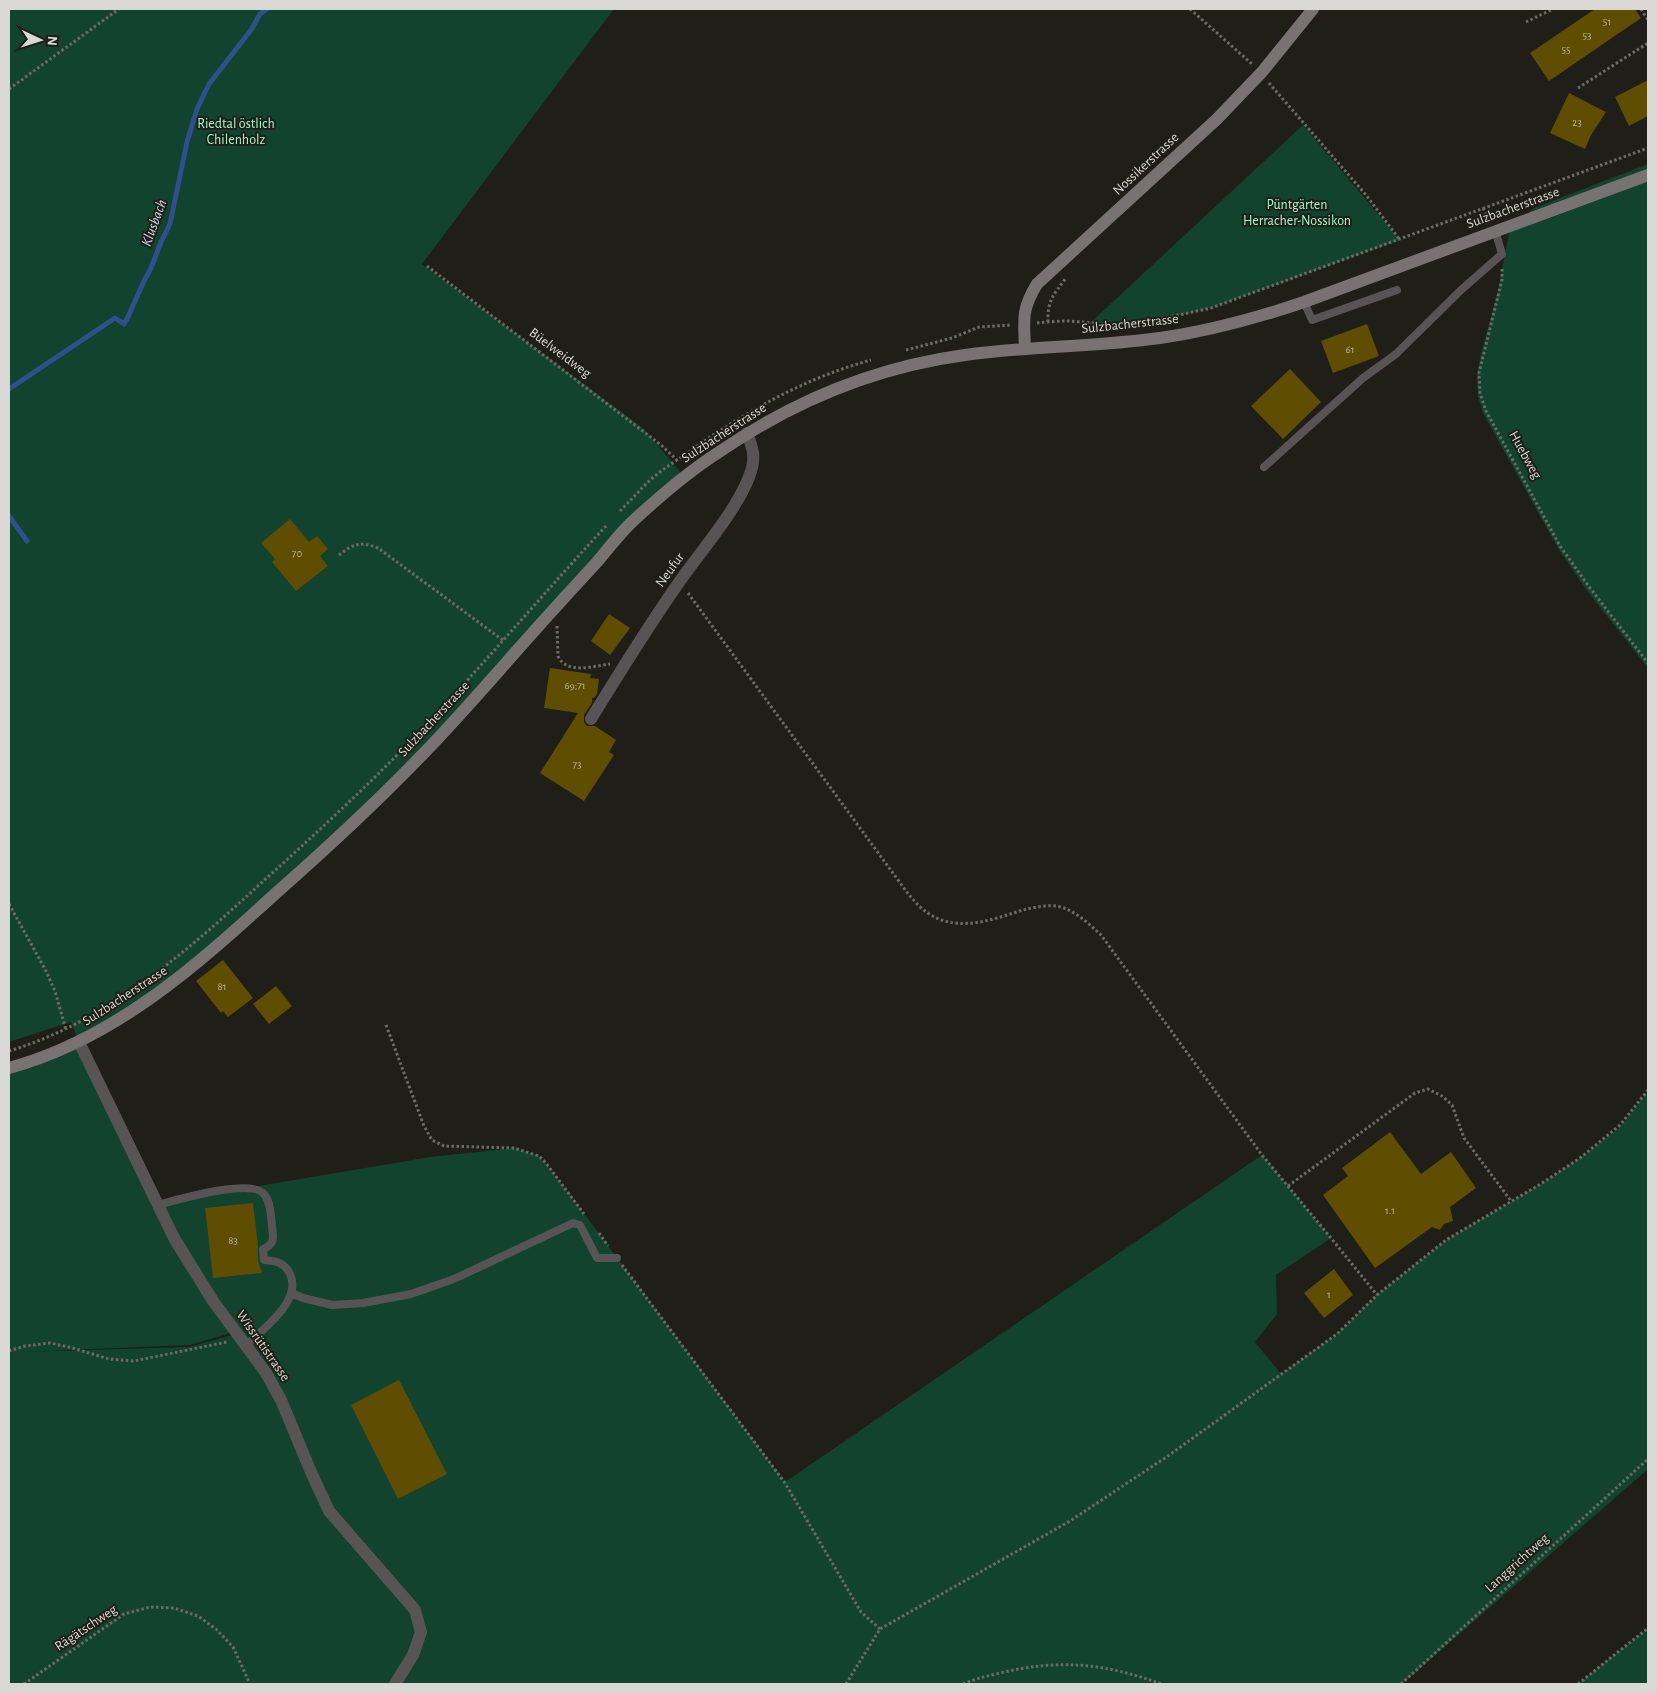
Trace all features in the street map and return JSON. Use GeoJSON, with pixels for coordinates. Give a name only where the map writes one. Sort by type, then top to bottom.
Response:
{"type":"FeatureCollection","features":[{"type":"Feature","properties":{"kind":"street","name":"Nossikerstrasse"},"geometry":{"type":"LineString","coordinates":[[1025,349],[1024,311],[1028,299],[1038,284],[1217,119],[1262,72],[1312,9]]}},
{"type":"Feature","properties":{"kind":"street","name":"Sulzbacherstrasse"},"geometry":{"type":"LineString","coordinates":[[9,1068],[79,1042],[108,1027],[178,980],[334,841],[422,755],[631,523],[684,476],[747,433],[823,394],[865,378],[911,366],[962,356],[1025,349],[1134,341],[1203,331],[1252,319],[1304,302],[1648,175]]}},
{"type":"Feature","properties":{"kind":"street","name":"Neufur"},"geometry":{"type":"LineString","coordinates":[[591,719],[642,635],[736,502],[749,478],[754,459],[754,450],[747,433]]}},
{"type":"Feature","properties":{"kind":"street","name":"Wissrütistrasse"},"geometry":{"type":"LineString","coordinates":[[79,1042],[174,1238],[212,1301],[266,1373],[281,1400],[329,1511],[415,1610],[421,1632],[413,1655],[395,1684]]}},
{"type":"Feature","properties":{"kind":"lane"},"geometry":{"type":"LineString","coordinates":[[1264,468],[1363,378],[1396,354],[1461,290],[1502,254],[1495,230]]}},
{"type":"Feature","properties":{"kind":"lane"},"geometry":{"type":"LineString","coordinates":[[1304,302],[1312,320],[1397,290]]}},
{"type":"Feature","properties":{"kind":"lane"},"geometry":{"type":"LineString","coordinates":[[158,1205],[188,1197],[234,1189],[250,1188],[260,1191],[264,1195],[268,1203],[274,1240],[270,1246],[263,1249],[264,1260],[283,1264],[291,1277],[292,1293],[284,1308],[243,1343]]}},
{"type":"Feature","properties":{"kind":"lane"},"geometry":{"type":"LineString","coordinates":[[292,1293],[332,1306],[363,1303],[411,1294],[454,1279],[573,1224],[582,1227],[597,1258],[617,1258]]}},
{"type":"Feature","properties":{"kind":"path"},"geometry":{"type":"LineString","coordinates":[[9,89],[119,9]]}},
{"type":"Feature","properties":{"kind":"path"},"geometry":{"type":"LineString","coordinates":[[1190,9],[1262,72],[1270,85],[1366,195],[1400,240]]}},
{"type":"Feature","properties":{"kind":"path"},"geometry":{"type":"LineString","coordinates":[[1526,22],[1553,9]]}},
{"type":"Feature","properties":{"kind":"path"},"geometry":{"type":"LineString","coordinates":[[1641,9],[1648,20]]}},
{"type":"Feature","properties":{"kind":"path"},"geometry":{"type":"LineString","coordinates":[[1578,88],[1648,42]]}},
{"type":"Feature","properties":{"kind":"path"},"geometry":{"type":"LineString","coordinates":[[1048,322],[1067,321],[1089,324],[1114,324],[1167,318],[1211,308],[1648,148]]}},
{"type":"Feature","properties":{"kind":"path","name":"Huebweg"},"geometry":{"type":"LineString","coordinates":[[1502,254],[1502,280],[1479,374],[1480,393],[1486,411],[1560,546],[1648,663]]}},
{"type":"Feature","properties":{"kind":"path","name":"Büelweidweg"},"geometry":{"type":"LineString","coordinates":[[427,266],[661,444],[677,460]]}},
{"type":"Feature","properties":{"kind":"path"},"geometry":{"type":"LineString","coordinates":[[339,555],[351,546],[362,544],[378,548],[503,640],[516,652]]}},
{"type":"Feature","properties":{"kind":"path"},"geometry":{"type":"LineString","coordinates":[[680,581],[908,895],[924,911],[942,921],[965,924],[988,921],[1037,906],[1060,907],[1083,918],[1101,936],[1262,1156],[1377,1295]]}},
{"type":"Feature","properties":{"kind":"path"},"geometry":{"type":"LineString","coordinates":[[552,612],[557,620],[558,656],[565,664],[588,667],[625,664]]}},
{"type":"Feature","properties":{"kind":"path"},"geometry":{"type":"LineString","coordinates":[[9,904],[55,991],[65,1029]]}},
{"type":"Feature","properties":{"kind":"path"},"geometry":{"type":"LineString","coordinates":[[386,1025],[424,1126],[432,1140],[444,1146],[514,1148],[539,1156],[588,1219]]}},
{"type":"Feature","properties":{"kind":"path"},"geometry":{"type":"LineString","coordinates":[[1288,1186],[1415,1093],[1428,1090],[1442,1096],[1452,1105],[1464,1138],[1511,1201]]}},
{"type":"Feature","properties":{"kind":"path"},"geometry":{"type":"LineString","coordinates":[[846,1684],[880,1629],[1070,1521],[1168,1456],[1338,1334],[1377,1295],[1446,1240],[1580,1158],[1620,1125],[1648,1090]]}},
{"type":"Feature","properties":{"kind":"path"},"geometry":{"type":"LineString","coordinates":[[594,1226],[785,1483],[861,1612],[880,1629]]}},
{"type":"Feature","properties":{"kind":"path"},"geometry":{"type":"LineString","coordinates":[[9,1351],[25,1346],[50,1344],[69,1347],[109,1359],[134,1361],[243,1343]]}},
{"type":"Feature","properties":{"kind":"path","name":"Langgrichtweg"},"geometry":{"type":"LineString","coordinates":[[1401,1684],[1648,1459]]}},
{"type":"Feature","properties":{"kind":"path","name":"Rägätschweg"},"geometry":{"type":"LineString","coordinates":[[24,1684],[124,1614],[150,1607],[174,1608],[198,1616],[216,1629],[233,1647],[250,1684]]}},
{"type":"Feature","properties":{"kind":"path"},"geometry":{"type":"LineString","coordinates":[[1578,1684],[1648,1628]]}},
{"type":"Feature","properties":{"kind":"path"},"geometry":{"type":"LineString","coordinates":[[963,1684],[1009,1671],[1038,1666],[1068,1664],[1118,1672],[1162,1684]]}},
{"type":"Feature","properties":{"kind":"green space","name":"Riedtal östlich Chilenholz"},"geometry":{"type":"Polygon","coordinates":[[[9,9],[614,9],[422,264],[643,428],[684,476],[631,523],[422,755],[334,841],[178,980],[108,1027],[79,1042],[71,1022],[9,1042],[9,9]]]}},
{"type":"Feature","properties":{"kind":"green space","name":"Püntgärten Herracher-Nossikon"},"geometry":{"type":"Polygon","coordinates":[[[1303,125],[1400,240],[1211,308],[1167,318],[1114,324],[1089,324],[1303,125]]]}},
{"type":"Feature","properties":{"kind":"green space"},"geometry":{"type":"Polygon","coordinates":[[[1648,164],[1648,668],[1588,592],[1559,550],[1484,415],[1478,397],[1477,377],[1480,358],[1498,290],[1510,228],[1534,208],[1648,164]]]}},
{"type":"Feature","properties":{"kind":"green space"},"geometry":{"type":"Polygon","coordinates":[[[79,1042],[157,1203],[430,1157],[514,1148],[539,1156],[785,1482],[1262,1155],[1331,1238],[1276,1275],[1277,1314],[1255,1342],[1281,1374],[1337,1334],[1377,1295],[1446,1240],[1539,1185],[1580,1158],[1618,1129],[1648,1091],[1648,1469],[1402,1684],[9,1684],[9,1068],[79,1042]],[[171,1228],[193,1270],[231,1333],[190,1345],[19,1352],[189,1347],[232,1335],[261,1370],[279,1401],[321,1500],[354,1544],[400,1592],[415,1613],[401,1591],[354,1543],[322,1500],[280,1400],[262,1369],[233,1334],[171,1228]]]}},
{"type":"Feature","properties":{"kind":"green space"},"geometry":{"type":"Polygon","coordinates":[[[1648,1628],[1648,1684],[1578,1684],[1648,1628]]]}},
{"type":"Feature","properties":{"kind":"building"},"geometry":{"type":"Polygon","coordinates":[[[1595,9],[1635,9],[1641,18],[1549,81],[1530,53],[1595,9]]]}},
{"type":"Feature","properties":{"kind":"building"},"geometry":{"type":"Polygon","coordinates":[[[1648,80],[1648,116],[1629,126],[1615,97],[1648,80]]]}},
{"type":"Feature","properties":{"kind":"building"},"geometry":{"type":"Polygon","coordinates":[[[1569,93],[1606,112],[1591,135],[1585,149],[1550,133],[1569,93]]]}},
{"type":"Feature","properties":{"kind":"building"},"geometry":{"type":"Polygon","coordinates":[[[1367,324],[1379,356],[1333,373],[1321,341],[1367,324]]]}},
{"type":"Feature","properties":{"kind":"building"},"geometry":{"type":"Polygon","coordinates":[[[1290,369],[1321,402],[1283,439],[1251,406],[1290,369]]]}},
{"type":"Feature","properties":{"kind":"building"},"geometry":{"type":"Polygon","coordinates":[[[290,519],[309,542],[317,536],[328,549],[320,556],[328,566],[296,591],[272,562],[275,559],[261,543],[290,519]]]}},
{"type":"Feature","properties":{"kind":"building"},"geometry":{"type":"Polygon","coordinates":[[[609,614],[630,628],[610,655],[591,641],[609,614]]]}},
{"type":"Feature","properties":{"kind":"building"},"geometry":{"type":"Polygon","coordinates":[[[550,668],[591,674],[590,678],[599,679],[597,694],[592,698],[592,703],[584,715],[584,722],[587,726],[595,726],[616,740],[609,752],[614,755],[584,801],[540,773],[578,713],[544,708],[550,668]]]}},
{"type":"Feature","properties":{"kind":"building"},"geometry":{"type":"Polygon","coordinates":[[[223,960],[253,998],[228,1017],[223,1011],[221,1013],[196,981],[223,960]]]}},
{"type":"Feature","properties":{"kind":"building"},"geometry":{"type":"Polygon","coordinates":[[[276,986],[292,1006],[269,1024],[253,1004],[276,986]]]}},
{"type":"Feature","properties":{"kind":"building"},"geometry":{"type":"Polygon","coordinates":[[[1390,1132],[1421,1174],[1451,1152],[1476,1188],[1450,1207],[1453,1221],[1444,1224],[1440,1230],[1432,1227],[1375,1268],[1323,1195],[1348,1176],[1342,1168],[1390,1132]]]}},
{"type":"Feature","properties":{"kind":"building"},"geometry":{"type":"Polygon","coordinates":[[[253,1203],[258,1261],[262,1273],[213,1278],[205,1208],[253,1203]]]}},
{"type":"Feature","properties":{"kind":"building"},"geometry":{"type":"Polygon","coordinates":[[[1334,1269],[1353,1295],[1324,1318],[1304,1293],[1334,1269]]]}},
{"type":"Feature","properties":{"kind":"building"},"geometry":{"type":"Polygon","coordinates":[[[399,1380],[447,1474],[398,1499],[351,1405],[399,1380]]]}},
{"type":"Feature","properties":{"kind":"waterway","name":"Klusbach"},"geometry":{"type":"LineString","coordinates":[[9,389],[115,318],[124,324],[170,224],[187,142],[197,109],[209,84],[251,30],[260,14],[267,9]]}},
{"type":"Feature","properties":{"kind":"waterway"},"geometry":{"type":"LineString","coordinates":[[9,516],[27,541]]}}]}
